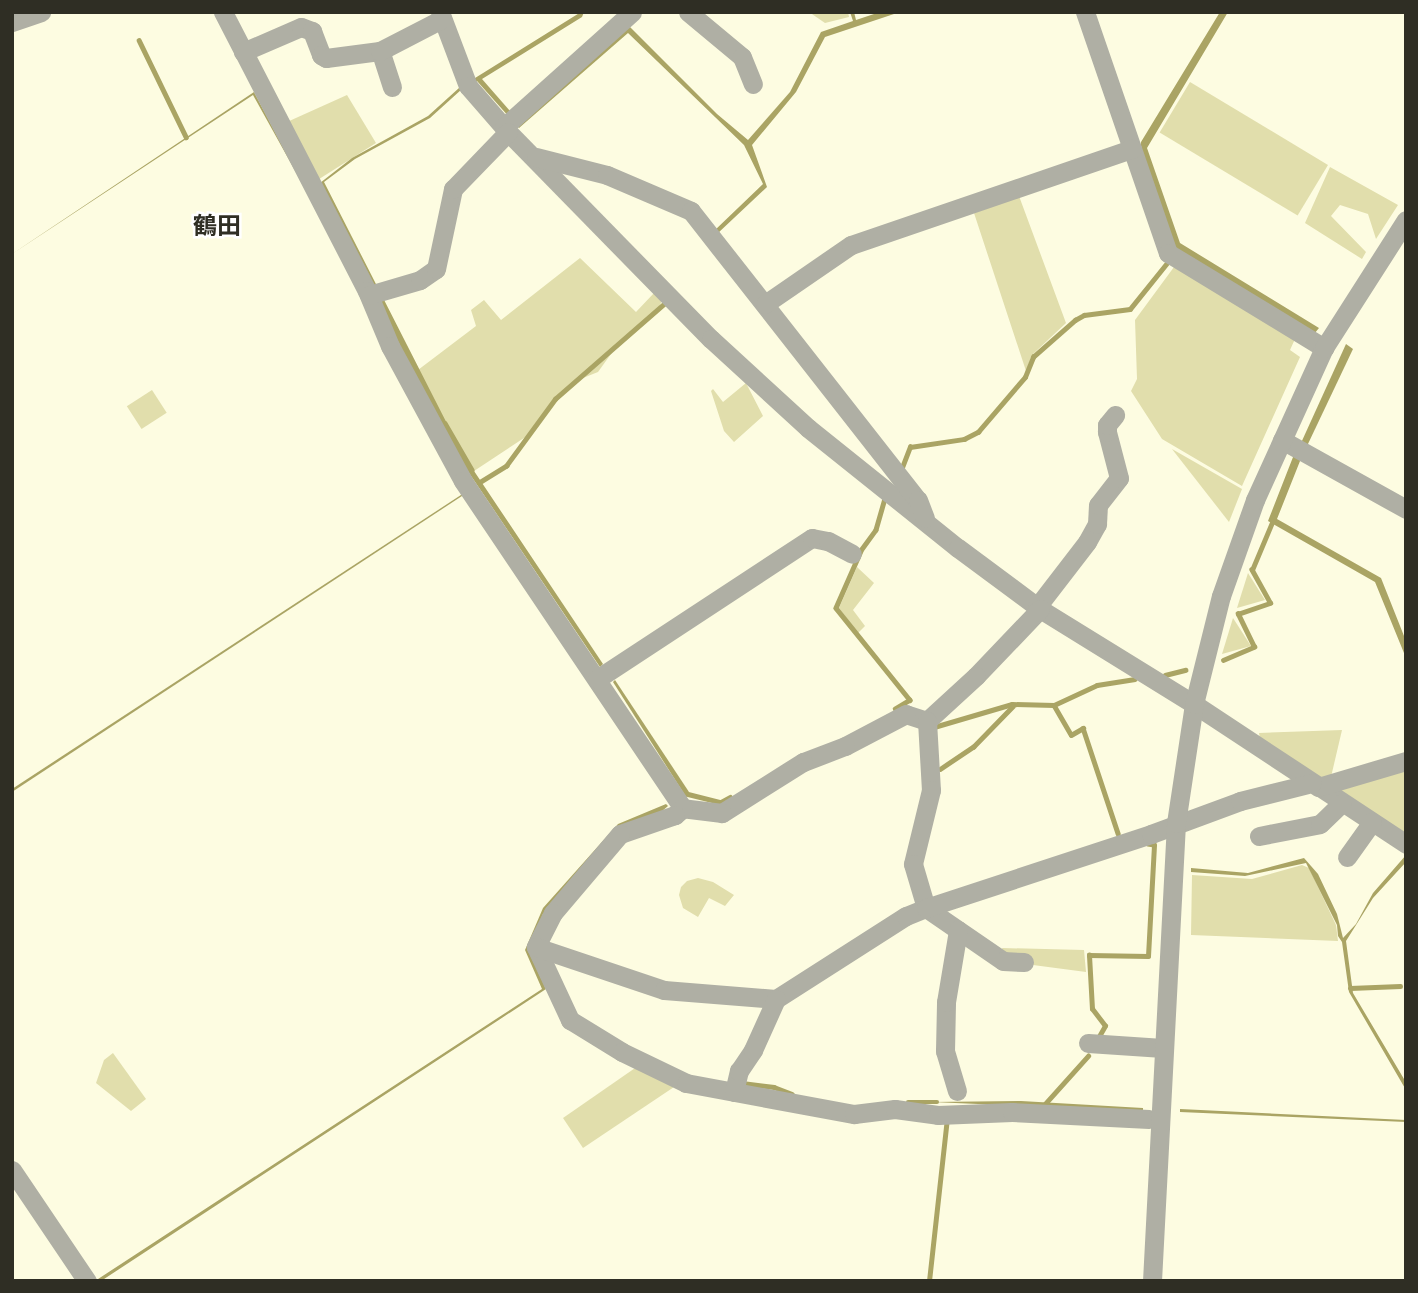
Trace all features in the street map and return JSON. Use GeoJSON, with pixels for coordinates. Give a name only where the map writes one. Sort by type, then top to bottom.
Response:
{"type":"FeatureCollection","features":[{"type":"Feature","properties":{"kind":"street"},"geometry":{"type":"LineString","coordinates":[[12,22],[41,12]]}},
{"type":"Feature","properties":{"kind":"street"},"geometry":{"type":"LineString","coordinates":[[223,12],[369,295],[390,346],[463,481],[683,808]]}},
{"type":"Feature","properties":{"kind":"street"},"geometry":{"type":"LineString","coordinates":[[369,295],[420,280],[436,269],[453,189],[506,129],[632,12]]}},
{"type":"Feature","properties":{"kind":"street"},"geometry":{"type":"LineString","coordinates":[[688,12],[742,57],[753,85]]}},
{"type":"Feature","properties":{"kind":"street"},"geometry":{"type":"LineString","coordinates":[[1085,12],[1168,253],[1324,348]]}},
{"type":"Feature","properties":{"kind":"street"},"geometry":{"type":"LineString","coordinates":[[243,52],[301,26],[312,31],[321,55],[326,58],[380,51],[441,16],[468,86],[506,129],[711,339],[808,428],[1039,608],[1194,704],[1406,844]]}},
{"type":"Feature","properties":{"kind":"street"},"geometry":{"type":"LineString","coordinates":[[380,51],[392,87]]}},
{"type":"Feature","properties":{"kind":"street"},"geometry":{"type":"LineString","coordinates":[[765,304],[850,245],[1132,149]]}},
{"type":"Feature","properties":{"kind":"street"},"geometry":{"type":"LineString","coordinates":[[535,157],[607,175],[691,211],[918,500],[928,524]]}},
{"type":"Feature","properties":{"kind":"street"},"geometry":{"type":"LineString","coordinates":[[1152,1281],[1176,823],[1194,704],[1221,596],[1255,500],[1324,348],[1406,220]]}},
{"type":"Feature","properties":{"kind":"street"},"geometry":{"type":"LineString","coordinates":[[927,721],[976,676],[1039,608],[1087,542],[1097,524],[1098,505],[1119,478],[1107,432],[1107,425],[1115,415]]}},
{"type":"Feature","properties":{"kind":"street"},"geometry":{"type":"LineString","coordinates":[[1282,440],[1406,509]]}},
{"type":"Feature","properties":{"kind":"street"},"geometry":{"type":"LineString","coordinates":[[597,679],[812,538],[828,541],[852,554]]}},
{"type":"Feature","properties":{"kind":"street"},"geometry":{"type":"LineString","coordinates":[[536,947],[553,913],[621,834],[675,815],[683,808],[723,813],[803,762],[845,746],[906,714],[927,721]]}},
{"type":"Feature","properties":{"kind":"street"},"geometry":{"type":"LineString","coordinates":[[927,721],[931,790],[913,864],[926,908],[1003,961],[1024,962]]}},
{"type":"Feature","properties":{"kind":"street"},"geometry":{"type":"LineString","coordinates":[[734,1092],[739,1071],[753,1050],[776,999],[906,916],[1240,801],[1406,761]]}},
{"type":"Feature","properties":{"kind":"street"},"geometry":{"type":"LineString","coordinates":[[1259,836],[1321,824],[1342,803]]}},
{"type":"Feature","properties":{"kind":"street"},"geometry":{"type":"LineString","coordinates":[[1347,857],[1372,822]]}},
{"type":"Feature","properties":{"kind":"street"},"geometry":{"type":"LineString","coordinates":[[957,1091],[944,1051],[946,1002],[958,930]]}},
{"type":"Feature","properties":{"kind":"street"},"geometry":{"type":"LineString","coordinates":[[536,947],[664,990],[680,989],[776,999]]}},
{"type":"Feature","properties":{"kind":"street"},"geometry":{"type":"LineString","coordinates":[[536,947],[570,1020],[622,1052],[686,1083],[854,1114],[895,1109],[938,1115],[1012,1112],[1149,1119]]}},
{"type":"Feature","properties":{"kind":"street"},"geometry":{"type":"LineString","coordinates":[[1088,1043],[1163,1048]]}},
{"type":"Feature","properties":{"kind":"street"},"geometry":{"type":"LineString","coordinates":[[12,1170],[87,1281]]}},
{"type":"Feature","properties":{"kind":"shaded area"},"geometry":{"type":"Polygon","coordinates":[[[584,12],[582,17],[482,79],[518,120],[627,24],[717,114],[748,140],[790,92],[821,32],[853,21],[850,12],[854,12],[856,20],[880,12],[900,12],[825,37],[796,92],[752,145],[767,187],[717,234],[714,231],[763,184],[744,145],[628,33],[519,128],[477,81],[462,89],[430,118],[355,159],[324,182],[462,453],[603,664],[600,667],[465,467],[412,370],[320,183],[352,158],[428,116],[459,88],[584,12]]]}},
{"type":"Feature","properties":{"kind":"shaded area"},"geometry":{"type":"Polygon","coordinates":[[[809,12],[848,12],[849,17],[825,23],[809,12]]]}},
{"type":"Feature","properties":{"kind":"shaded area"},"geometry":{"type":"Polygon","coordinates":[[[1220,12],[1228,12],[1147,148],[1180,243],[1319,328],[1314,334],[1176,249],[1140,150],[1141,142],[1220,12]]]}},
{"type":"Feature","properties":{"kind":"shaded area"},"geometry":{"type":"Polygon","coordinates":[[[1190,82],[1328,165],[1298,215],[1160,133],[1190,82]]]}},
{"type":"Feature","properties":{"kind":"shaded area"},"geometry":{"type":"Polygon","coordinates":[[[254,92],[303,185],[253,95],[12,254],[254,92]]]}},
{"type":"Feature","properties":{"kind":"shaded area"},"geometry":{"type":"Polygon","coordinates":[[[347,95],[376,143],[316,181],[287,122],[347,95]]]}},
{"type":"Feature","properties":{"kind":"shaded area"},"geometry":{"type":"Polygon","coordinates":[[[1330,167],[1398,205],[1376,239],[1368,214],[1340,205],[1331,216],[1366,252],[1362,259],[1305,223],[1330,167]]]}},
{"type":"Feature","properties":{"kind":"shaded area"},"geometry":{"type":"Polygon","coordinates":[[[1019,196],[1066,323],[1032,355],[1026,371],[974,213],[1019,196]]]}},
{"type":"Feature","properties":{"kind":"shaded area"},"geometry":{"type":"Polygon","coordinates":[[[580,258],[636,312],[654,293],[662,301],[654,316],[621,340],[598,372],[573,382],[527,436],[471,473],[414,373],[476,326],[471,310],[484,300],[501,320],[580,258]]]}},
{"type":"Feature","properties":{"kind":"shaded area"},"geometry":{"type":"Polygon","coordinates":[[[1174,267],[1295,339],[1290,350],[1300,357],[1242,486],[1162,439],[1131,391],[1137,379],[1135,320],[1174,267]]]}},
{"type":"Feature","properties":{"kind":"shaded area"},"geometry":{"type":"Polygon","coordinates":[[[1346,344],[1353,349],[1307,446],[1301,443],[1346,344]]]}},
{"type":"Feature","properties":{"kind":"shaded area"},"geometry":{"type":"Polygon","coordinates":[[[746,383],[763,416],[734,442],[724,431],[711,391],[713,389],[723,402],[746,383]]]}},
{"type":"Feature","properties":{"kind":"shaded area"},"geometry":{"type":"Polygon","coordinates":[[[152,390],[167,413],[142,429],[127,406],[152,390]]]}},
{"type":"Feature","properties":{"kind":"shaded area"},"geometry":{"type":"Polygon","coordinates":[[[1172,449],[1242,489],[1229,522],[1172,449]]]}},
{"type":"Feature","properties":{"kind":"shaded area"},"geometry":{"type":"Polygon","coordinates":[[[1295,452],[1302,456],[1277,519],[1381,578],[1406,641],[1406,658],[1375,582],[1268,521],[1295,452]]]}},
{"type":"Feature","properties":{"kind":"shaded area"},"geometry":{"type":"Polygon","coordinates":[[[465,494],[12,792],[12,789],[465,494]]]}},
{"type":"Feature","properties":{"kind":"shaded area"},"geometry":{"type":"Polygon","coordinates":[[[857,567],[874,583],[853,610],[865,626],[858,633],[839,608],[857,567]]]}},
{"type":"Feature","properties":{"kind":"shaded area"},"geometry":{"type":"Polygon","coordinates":[[[1248,573],[1265,600],[1237,608],[1248,573]]]}},
{"type":"Feature","properties":{"kind":"shaded area"},"geometry":{"type":"Polygon","coordinates":[[[1233,618],[1251,646],[1222,654],[1233,618]]]}},
{"type":"Feature","properties":{"kind":"shaded area"},"geometry":{"type":"Polygon","coordinates":[[[615,680],[689,792],[689,796],[686,797],[613,682],[615,680]]]}},
{"type":"Feature","properties":{"kind":"shaded area"},"geometry":{"type":"Polygon","coordinates":[[[1342,730],[1331,777],[1320,779],[1260,739],[1259,733],[1342,730]]]}},
{"type":"Feature","properties":{"kind":"shaded area"},"geometry":{"type":"Polygon","coordinates":[[[1406,767],[1406,835],[1330,787],[1406,767]]]}},
{"type":"Feature","properties":{"kind":"shaded area"},"geometry":{"type":"Polygon","coordinates":[[[666,804],[668,806],[543,914],[528,950],[546,989],[101,1281],[95,1281],[542,989],[525,950],[543,908],[618,824],[666,804]]]}},
{"type":"Feature","properties":{"kind":"shaded area"},"geometry":{"type":"Polygon","coordinates":[[[1406,855],[1406,862],[1373,898],[1346,941],[1353,993],[1404,1079],[1406,1090],[1349,992],[1337,925],[1306,863],[1245,876],[1191,872],[1191,868],[1248,873],[1304,858],[1318,874],[1337,914],[1343,938],[1356,924],[1373,893],[1406,855]]]}},
{"type":"Feature","properties":{"kind":"shaded area"},"geometry":{"type":"Polygon","coordinates":[[[1302,865],[1309,868],[1336,925],[1338,941],[1191,935],[1192,875],[1252,879],[1302,865]]]}},
{"type":"Feature","properties":{"kind":"shaded area"},"geometry":{"type":"Polygon","coordinates":[[[698,878],[713,882],[734,895],[725,906],[709,898],[698,917],[683,908],[679,895],[681,887],[687,881],[698,878]]]}},
{"type":"Feature","properties":{"kind":"shaded area"},"geometry":{"type":"Polygon","coordinates":[[[1002,948],[1084,950],[1086,972],[1033,965],[1033,960],[1005,958],[1002,948]]]}},
{"type":"Feature","properties":{"kind":"shaded area"},"geometry":{"type":"Polygon","coordinates":[[[113,1053],[146,1099],[131,1111],[96,1083],[104,1060],[113,1053]]]}},
{"type":"Feature","properties":{"kind":"shaded area"},"geometry":{"type":"Polygon","coordinates":[[[638,1066],[677,1085],[583,1148],[563,1118],[638,1066]]]}},
{"type":"Feature","properties":{"kind":"shaded area"},"geometry":{"type":"Polygon","coordinates":[[[1021,1101],[1143,1108],[1143,1111],[932,1102],[1021,1101]]]}},
{"type":"Feature","properties":{"kind":"shaded area"},"geometry":{"type":"Polygon","coordinates":[[[1180,1109],[1406,1120],[1406,1122],[1180,1112],[1180,1109]]]}},
{"type":"Feature","properties":{"kind":"waterway"},"geometry":{"type":"LineString","coordinates":[[139,40],[186,137]]}},
{"type":"Feature","properties":{"kind":"waterway"},"geometry":{"type":"LineString","coordinates":[[901,470],[910,447],[964,439],[978,432],[1025,377],[1033,357],[1084,315],[1130,309],[1167,263]]}},
{"type":"Feature","properties":{"kind":"waterway"},"geometry":{"type":"LineString","coordinates":[[480,482],[506,466],[555,399],[666,302]]}},
{"type":"Feature","properties":{"kind":"waterway"},"geometry":{"type":"LineString","coordinates":[[445,423],[472,470]]}},
{"type":"Feature","properties":{"kind":"waterway"},"geometry":{"type":"LineString","coordinates":[[886,495],[876,530],[861,551],[836,608],[910,700],[895,709]]}},
{"type":"Feature","properties":{"kind":"waterway"},"geometry":{"type":"LineString","coordinates":[[1223,660],[1254,647],[1238,614],[1270,603],[1252,570],[1273,520]]}},
{"type":"Feature","properties":{"kind":"waterway"},"geometry":{"type":"LineString","coordinates":[[1165,675],[1185,670]]}},
{"type":"Feature","properties":{"kind":"waterway"},"geometry":{"type":"LineString","coordinates":[[934,727],[1012,704],[1054,705],[1097,685],[1135,679]]}},
{"type":"Feature","properties":{"kind":"waterway"},"geometry":{"type":"LineString","coordinates":[[1054,705],[1071,735],[1083,728],[1118,833]]}},
{"type":"Feature","properties":{"kind":"waterway"},"geometry":{"type":"LineString","coordinates":[[940,769],[973,747],[1013,706]]}},
{"type":"Feature","properties":{"kind":"waterway"},"geometry":{"type":"LineString","coordinates":[[688,794],[721,802],[730,797]]}},
{"type":"Feature","properties":{"kind":"waterway"},"geometry":{"type":"LineString","coordinates":[[1098,1038],[1105,1026],[1092,1009],[1089,955],[1148,956],[1154,845],[1148,844]]}},
{"type":"Feature","properties":{"kind":"waterway"},"geometry":{"type":"LineString","coordinates":[[1350,988],[1400,986]]}},
{"type":"Feature","properties":{"kind":"waterway"},"geometry":{"type":"LineString","coordinates":[[1044,1105],[1088,1056]]}},
{"type":"Feature","properties":{"kind":"waterway"},"geometry":{"type":"LineString","coordinates":[[742,1083],[774,1087],[792,1094]]}},
{"type":"Feature","properties":{"kind":"waterway"},"geometry":{"type":"LineString","coordinates":[[908,1102],[937,1102]]}},
{"type":"Feature","properties":{"kind":"waterway"},"geometry":{"type":"LineString","coordinates":[[929,1281],[947,1118]]}},
{"type":"Feature","properties":{"kind":"district","name":"鶴田"},"geometry":{"type":"Point","coordinates":[217,226]}}]}
